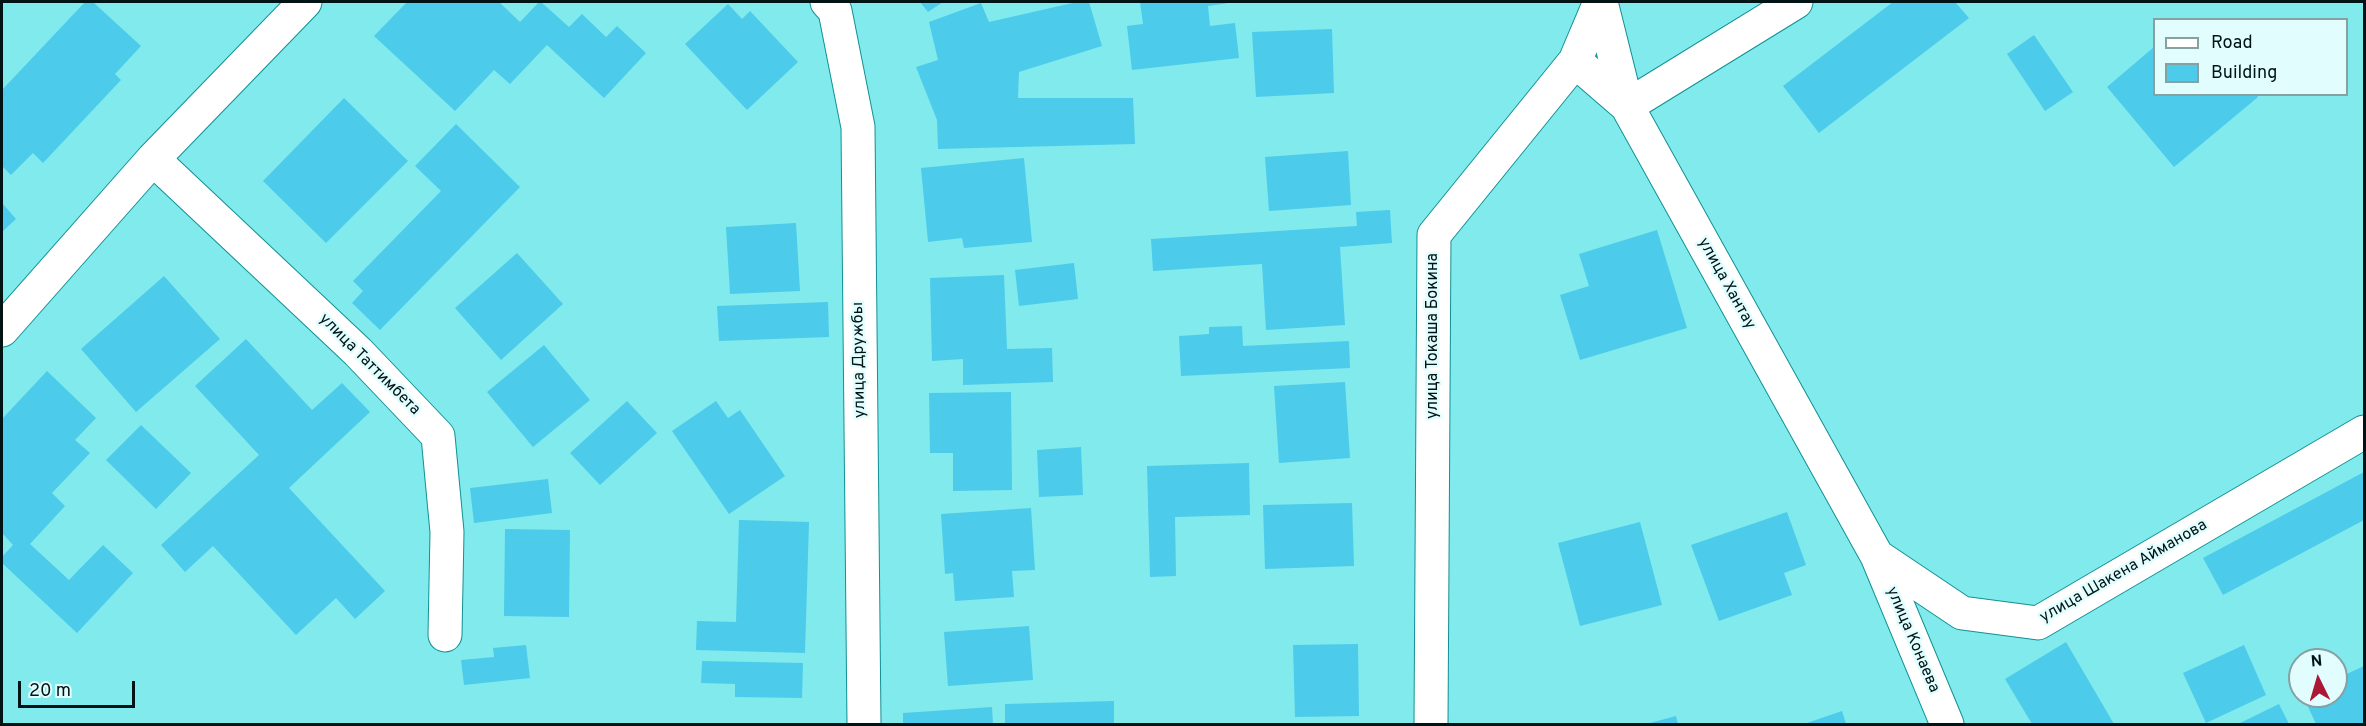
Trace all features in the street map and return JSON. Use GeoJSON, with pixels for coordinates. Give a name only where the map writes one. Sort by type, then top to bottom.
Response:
{"type":"FeatureCollection","features":[{"type":"Feature","properties":{"kind":"street"},"geometry":{"type":"LineString","coordinates":[[2,330],[153,159],[305,2]]}},
{"type":"Feature","properties":{"kind":"street","name":"улица Дружбы"},"geometry":{"type":"LineString","coordinates":[[827,2],[835,11],[858,127],[864,724]]}},
{"type":"Feature","properties":{"kind":"street","name":"улица Токаша Бокина"},"geometry":{"type":"LineString","coordinates":[[1431,724],[1434,235],[1575,61],[1601,2]]}},
{"type":"Feature","properties":{"kind":"street","name":"улица Хантау"},"geometry":{"type":"LineString","coordinates":[[1601,2],[1627,106],[1877,556]]}},
{"type":"Feature","properties":{"kind":"street"},"geometry":{"type":"LineString","coordinates":[[1575,61],[1627,106],[1796,2]]}},
{"type":"Feature","properties":{"kind":"street","name":"улица Таттимбета"},"geometry":{"type":"LineString","coordinates":[[153,159],[358,352],[438,436],[447,532],[445,635]]}},
{"type":"Feature","properties":{"kind":"street","name":"улица Шакена Айманова"},"geometry":{"type":"LineString","coordinates":[[1877,556],[1962,613],[2038,623],[2364,432]]}},
{"type":"Feature","properties":{"kind":"street","name":"улица Конаева"},"geometry":{"type":"LineString","coordinates":[[1877,556],[1947,724]]}},
{"type":"Feature","properties":{"kind":"building"},"geometry":{"type":"Polygon","coordinates":[[[85,2],[93,2],[141,46],[115,74],[121,80],[43,163],[33,153],[11,175],[2,166],[2,90],[85,2]]]}},
{"type":"Feature","properties":{"kind":"building"},"geometry":{"type":"Polygon","coordinates":[[[407,2],[499,2],[520,22],[541,2],[569,27],[582,14],[606,37],[617,26],[646,53],[604,98],[547,45],[510,84],[494,70],[455,111],[374,36],[407,2]]]}},
{"type":"Feature","properties":{"kind":"building"},"geometry":{"type":"Polygon","coordinates":[[[920,2],[943,2],[928,12],[920,2]]]}},
{"type":"Feature","properties":{"kind":"building"},"geometry":{"type":"Polygon","coordinates":[[[1077,2],[1089,2],[1102,46],[1019,72],[1018,98],[1133,98],[1135,144],[938,149],[937,120],[916,67],[938,60],[929,22],[981,3],[989,22],[1077,2]]]}},
{"type":"Feature","properties":{"kind":"building"},"geometry":{"type":"Polygon","coordinates":[[[1140,2],[1235,2],[1208,6],[1210,26],[1235,23],[1239,58],[1132,70],[1127,26],[1143,24],[1140,2]]]}},
{"type":"Feature","properties":{"kind":"building"},"geometry":{"type":"Polygon","coordinates":[[[1893,2],[1955,2],[1969,18],[1819,133],[1783,86],[1893,2]]]}},
{"type":"Feature","properties":{"kind":"building"},"geometry":{"type":"Polygon","coordinates":[[[728,4],[742,19],[750,11],[798,62],[747,110],[685,44],[728,4]]]}},
{"type":"Feature","properties":{"kind":"building"},"geometry":{"type":"Polygon","coordinates":[[[1332,29],[1334,93],[1256,97],[1252,32],[1332,29]]]}},
{"type":"Feature","properties":{"kind":"building"},"geometry":{"type":"Polygon","coordinates":[[[2034,35],[2073,92],[2045,111],[2007,54],[2034,35]]]}},
{"type":"Feature","properties":{"kind":"building"},"geometry":{"type":"Polygon","coordinates":[[[2153,48],[2153,96],[2258,97],[2174,167],[2107,87],[2153,48]]]}},
{"type":"Feature","properties":{"kind":"building"},"geometry":{"type":"Polygon","coordinates":[[[344,98],[408,161],[326,243],[263,181],[344,98]]]}},
{"type":"Feature","properties":{"kind":"building"},"geometry":{"type":"Polygon","coordinates":[[[456,124],[520,187],[380,330],[352,303],[363,291],[353,281],[441,191],[415,166],[456,124]]]}},
{"type":"Feature","properties":{"kind":"building"},"geometry":{"type":"Polygon","coordinates":[[[1348,151],[1351,205],[1269,211],[1265,157],[1348,151]]]}},
{"type":"Feature","properties":{"kind":"building"},"geometry":{"type":"Polygon","coordinates":[[[1024,158],[1032,242],[964,248],[962,238],[928,242],[921,168],[1024,158]]]}},
{"type":"Feature","properties":{"kind":"building"},"geometry":{"type":"Polygon","coordinates":[[[2,203],[16,219],[2,232],[2,203]]]}},
{"type":"Feature","properties":{"kind":"building"},"geometry":{"type":"Polygon","coordinates":[[[1390,210],[1392,243],[1340,247],[1345,325],[1266,330],[1262,264],[1153,271],[1151,239],[1357,226],[1356,212],[1390,210]]]}},
{"type":"Feature","properties":{"kind":"building"},"geometry":{"type":"Polygon","coordinates":[[[796,223],[800,291],[730,294],[726,227],[796,223]]]}},
{"type":"Feature","properties":{"kind":"building"},"geometry":{"type":"Polygon","coordinates":[[[1657,230],[1687,328],[1580,360],[1560,295],[1589,286],[1579,254],[1657,230]]]}},
{"type":"Feature","properties":{"kind":"building"},"geometry":{"type":"Polygon","coordinates":[[[517,253],[563,304],[501,360],[455,308],[517,253]]]}},
{"type":"Feature","properties":{"kind":"building"},"geometry":{"type":"Polygon","coordinates":[[[1074,263],[1078,299],[1019,306],[1015,270],[1074,263]]]}},
{"type":"Feature","properties":{"kind":"building"},"geometry":{"type":"Polygon","coordinates":[[[1004,275],[1007,349],[1052,348],[1053,382],[963,385],[963,359],[932,361],[930,278],[1004,275]]]}},
{"type":"Feature","properties":{"kind":"building"},"geometry":{"type":"Polygon","coordinates":[[[164,276],[220,339],[136,412],[81,349],[164,276]]]}},
{"type":"Feature","properties":{"kind":"building"},"geometry":{"type":"Polygon","coordinates":[[[828,302],[829,337],[719,341],[717,306],[828,302]]]}},
{"type":"Feature","properties":{"kind":"building"},"geometry":{"type":"Polygon","coordinates":[[[1242,326],[1243,346],[1349,341],[1350,368],[1181,376],[1179,336],[1209,334],[1209,327],[1242,326]]]}},
{"type":"Feature","properties":{"kind":"building"},"geometry":{"type":"Polygon","coordinates":[[[246,339],[312,410],[342,383],[370,412],[289,488],[385,591],[355,619],[336,598],[296,635],[213,546],[185,572],[161,545],[259,455],[195,386],[246,339]]]}},
{"type":"Feature","properties":{"kind":"building"},"geometry":{"type":"Polygon","coordinates":[[[544,345],[590,400],[533,447],[487,392],[544,345]]]}},
{"type":"Feature","properties":{"kind":"building"},"geometry":{"type":"Polygon","coordinates":[[[47,371],[96,418],[75,440],[90,453],[52,493],[65,506],[30,544],[69,580],[103,545],[133,573],[77,633],[2,563],[2,557],[13,545],[2,533],[2,419],[47,371]]]}},
{"type":"Feature","properties":{"kind":"building"},"geometry":{"type":"Polygon","coordinates":[[[1345,382],[1350,458],[1279,463],[1274,386],[1345,382]]]}},
{"type":"Feature","properties":{"kind":"building"},"geometry":{"type":"Polygon","coordinates":[[[1011,392],[1012,490],[953,491],[953,453],[930,453],[929,393],[1011,392]]]}},
{"type":"Feature","properties":{"kind":"building"},"geometry":{"type":"Polygon","coordinates":[[[627,401],[657,433],[600,485],[570,453],[627,401]]]}},
{"type":"Feature","properties":{"kind":"building"},"geometry":{"type":"Polygon","coordinates":[[[716,401],[728,418],[740,410],[785,476],[729,514],[672,431],[716,401]]]}},
{"type":"Feature","properties":{"kind":"building"},"geometry":{"type":"Polygon","coordinates":[[[141,425],[191,473],[156,509],[106,460],[141,425]]]}},
{"type":"Feature","properties":{"kind":"building"},"geometry":{"type":"Polygon","coordinates":[[[1081,447],[1083,495],[1039,497],[1037,450],[1081,447]]]}},
{"type":"Feature","properties":{"kind":"building"},"geometry":{"type":"Polygon","coordinates":[[[1249,463],[1250,515],[1175,517],[1176,576],[1150,577],[1147,466],[1249,463]]]}},
{"type":"Feature","properties":{"kind":"building"},"geometry":{"type":"Polygon","coordinates":[[[2364,472],[2364,520],[2223,595],[2203,558],[2364,472]]]}},
{"type":"Feature","properties":{"kind":"building"},"geometry":{"type":"Polygon","coordinates":[[[548,479],[552,513],[474,523],[470,488],[548,479]]]}},
{"type":"Feature","properties":{"kind":"building"},"geometry":{"type":"Polygon","coordinates":[[[1352,503],[1354,566],[1265,569],[1263,505],[1352,503]]]}},
{"type":"Feature","properties":{"kind":"building"},"geometry":{"type":"Polygon","coordinates":[[[1031,508],[1035,570],[1012,571],[1014,597],[955,601],[953,573],[945,574],[941,514],[1031,508]]]}},
{"type":"Feature","properties":{"kind":"building"},"geometry":{"type":"Polygon","coordinates":[[[1787,512],[1806,565],[1784,573],[1792,595],[1719,621],[1691,545],[1787,512]]]}},
{"type":"Feature","properties":{"kind":"building"},"geometry":{"type":"Polygon","coordinates":[[[739,520],[809,522],[805,653],[696,650],[697,621],[736,622],[739,520]]]}},
{"type":"Feature","properties":{"kind":"building"},"geometry":{"type":"Polygon","coordinates":[[[1640,522],[1662,605],[1580,626],[1558,543],[1640,522]]]}},
{"type":"Feature","properties":{"kind":"building"},"geometry":{"type":"Polygon","coordinates":[[[505,529],[570,530],[569,617],[504,616],[505,529]]]}},
{"type":"Feature","properties":{"kind":"building"},"geometry":{"type":"Polygon","coordinates":[[[1029,626],[1033,680],[948,686],[944,632],[1029,626]]]}},
{"type":"Feature","properties":{"kind":"building"},"geometry":{"type":"Polygon","coordinates":[[[2066,642],[2114,724],[2032,724],[2005,679],[2066,642]]]}},
{"type":"Feature","properties":{"kind":"building"},"geometry":{"type":"Polygon","coordinates":[[[1358,644],[1359,716],[1295,717],[1293,645],[1358,644]]]}},
{"type":"Feature","properties":{"kind":"building"},"geometry":{"type":"Polygon","coordinates":[[[526,645],[530,678],[464,685],[461,660],[494,657],[493,648],[526,645]]]}},
{"type":"Feature","properties":{"kind":"building"},"geometry":{"type":"Polygon","coordinates":[[[2244,645],[2266,695],[2206,723],[2183,673],[2244,645]]]}},
{"type":"Feature","properties":{"kind":"building"},"geometry":{"type":"Polygon","coordinates":[[[702,661],[803,663],[802,698],[735,697],[735,684],[701,683],[702,661]]]}},
{"type":"Feature","properties":{"kind":"building"},"geometry":{"type":"Polygon","coordinates":[[[2364,666],[2364,724],[2316,724],[2309,708],[2348,708],[2348,673],[2364,666]]]}},
{"type":"Feature","properties":{"kind":"building"},"geometry":{"type":"Polygon","coordinates":[[[1114,701],[1114,724],[1005,724],[1005,704],[1114,701]]]}},
{"type":"Feature","properties":{"kind":"building"},"geometry":{"type":"Polygon","coordinates":[[[2279,704],[2289,724],[2238,724],[2279,704]]]}},
{"type":"Feature","properties":{"kind":"building"},"geometry":{"type":"Polygon","coordinates":[[[992,707],[993,724],[903,724],[903,713],[992,707]]]}},
{"type":"Feature","properties":{"kind":"building"},"geometry":{"type":"Polygon","coordinates":[[[1842,711],[1846,724],[1804,724],[1842,711]]]}},
{"type":"Feature","properties":{"kind":"building"},"geometry":{"type":"Polygon","coordinates":[[[1676,716],[1678,724],[1646,724],[1676,716]]]}}]}
